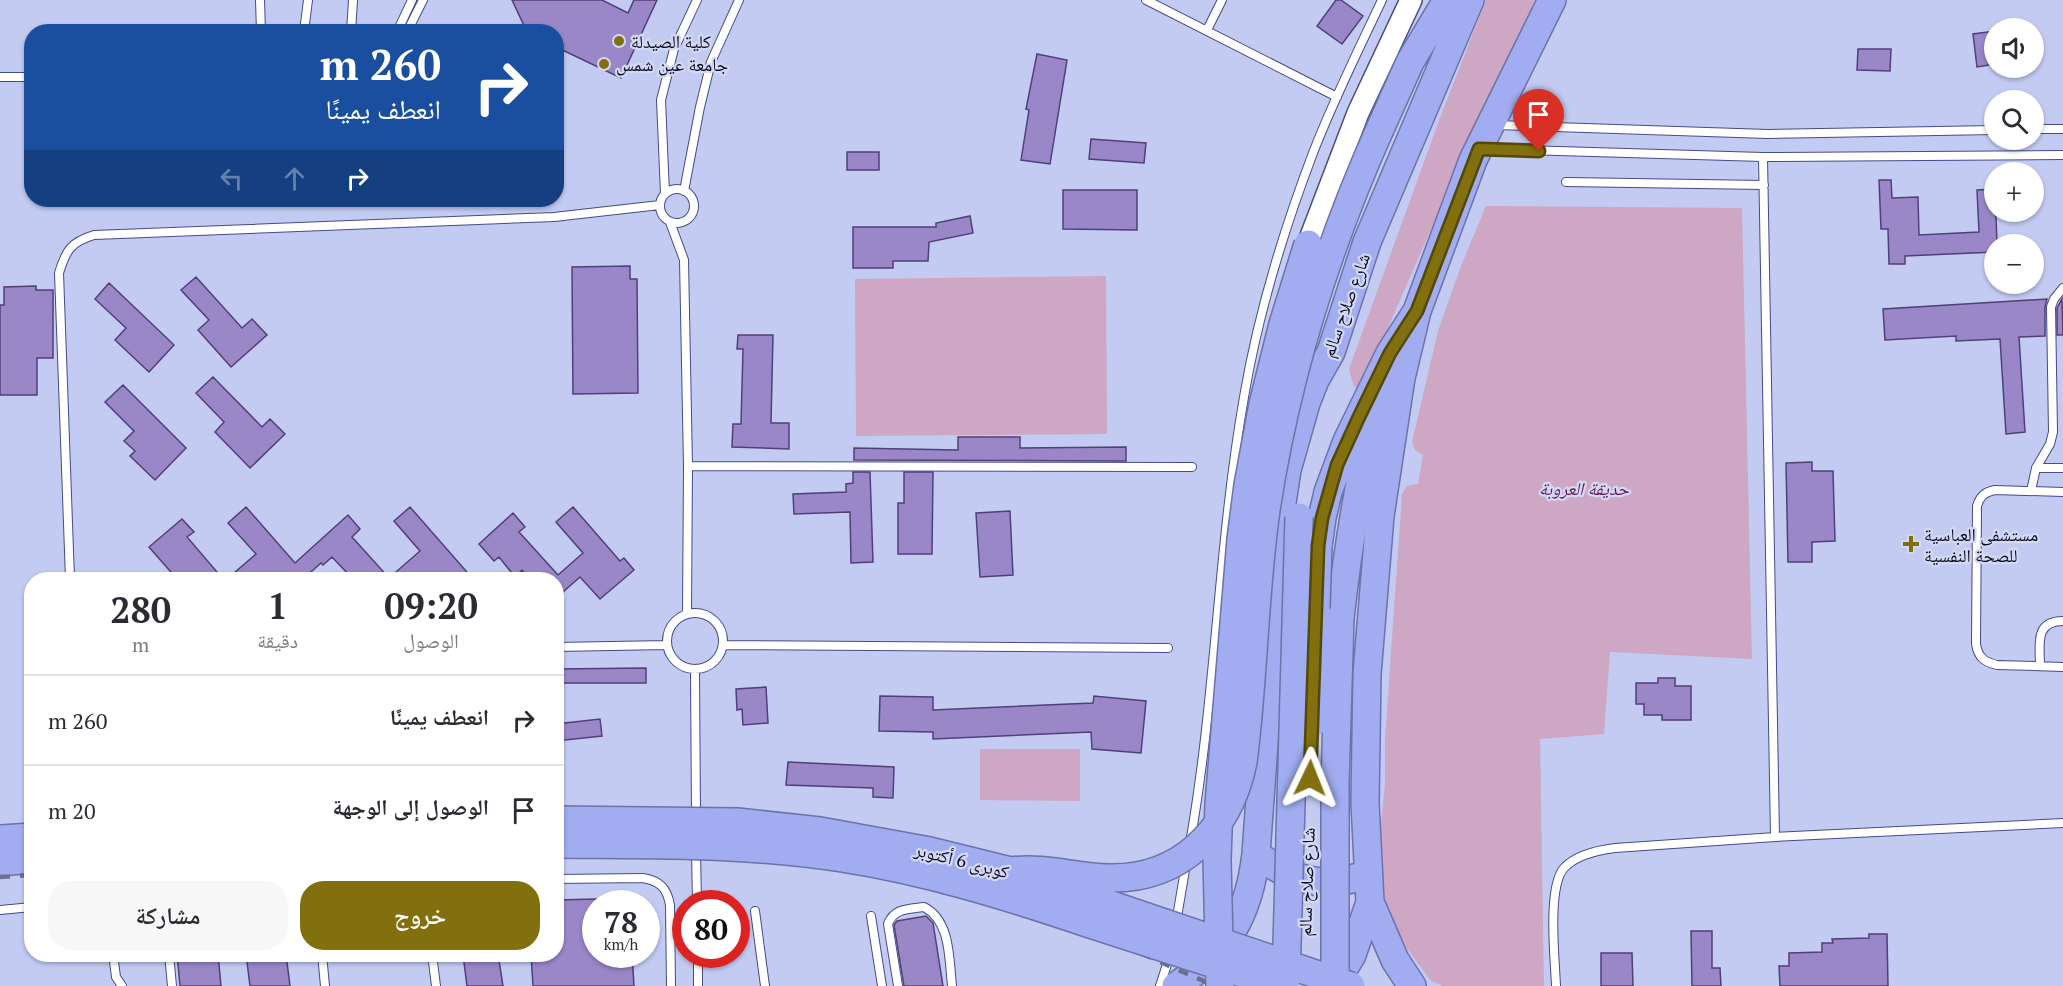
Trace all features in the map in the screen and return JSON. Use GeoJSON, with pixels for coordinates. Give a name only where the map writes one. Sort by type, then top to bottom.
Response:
{"type":"FeatureCollection","features":[{"type":"Feature","properties":{"kind":"highway"},"geometry":{"type":"LineString","coordinates":[[1011,871],[1046,870],[1111,878],[1130,877],[1154,871],[1178,861],[1197,847],[1215,829],[1228,809],[1237,786],[1244,756],[1266,512],[1281,427],[1302,344],[1324,271],[1357,181],[1410,62],[1447,0]]}},
{"type":"Feature","properties":{"kind":"highway","name":"شارع صلاح سالم"},"geometry":{"type":"LineString","coordinates":[[1284,986],[1299,517],[1303,472],[1314,421],[1315,380],[1331,352],[1367,242],[1470,0]]}},
{"type":"Feature","properties":{"kind":"highway","name":"شارع صلاح سالم"},"geometry":{"type":"LineString","coordinates":[[1303,986],[1318,546],[1322,518],[1337,465],[1390,353],[1417,311],[1479,149],[1552,0]]}},
{"type":"Feature","properties":{"kind":"highway"},"geometry":{"type":"LineString","coordinates":[[1220,986],[1216,859],[1218,804],[1241,539],[1263,404],[1286,315],[1308,244]]}},
{"type":"Feature","properties":{"kind":"highway"},"geometry":{"type":"LineString","coordinates":[[1412,986],[1395,960],[1370,902],[1367,874],[1365,738],[1367,674],[1380,516],[1401,378],[1417,311]]}},
{"type":"Feature","properties":{"kind":"highway"},"geometry":{"type":"LineString","coordinates":[[1334,986],[1335,783],[1340,618],[1346,557],[1359,486],[1390,353]]}},
{"type":"Feature","properties":{"kind":"highway"},"geometry":{"type":"LineString","coordinates":[[1176,986],[1193,975],[1215,955],[1236,926],[1250,892],[1256,854],[1281,509],[1291,453],[1315,380]]}},
{"type":"Feature","properties":{"kind":"highway","name":"كوبرى 6 أكتوبر"},"geometry":{"type":"LineString","coordinates":[[564,820],[710,820],[784,827],[903,845],[1011,871],[1351,986]]}},
{"type":"Feature","properties":{"kind":"highway"},"geometry":{"type":"LineString","coordinates":[[0,839],[24,838]]}},
{"type":"Feature","properties":{"kind":"highway","name":"كوبرى 6 أكتوبر"},"geometry":{"type":"LineString","coordinates":[[564,844],[735,847],[808,853],[871,863],[1000,894],[1284,986]]}},
{"type":"Feature","properties":{"kind":"highway"},"geometry":{"type":"LineString","coordinates":[[1256,854],[1276,869],[1299,879],[1323,882],[1340,881],[1367,874]]}},
{"type":"Feature","properties":{"kind":"highway"},"geometry":{"type":"LineString","coordinates":[[0,862],[24,860]]}},
{"type":"Feature","properties":{"kind":"highway"},"geometry":{"type":"LineString","coordinates":[[1334,986],[1352,955],[1370,902]]}},
{"type":"Feature","properties":{"kind":"main road"},"geometry":{"type":"LineString","coordinates":[[1308,244],[1353,124],[1411,0]]}},
{"type":"Feature","properties":{"kind":"main road"},"geometry":{"type":"LineString","coordinates":[[1410,62],[1434,0]]}},
{"type":"Feature","properties":{"kind":"lane"},"geometry":{"type":"LineString","coordinates":[[260,0],[261,24]]}},
{"type":"Feature","properties":{"kind":"lane"},"geometry":{"type":"LineString","coordinates":[[305,24],[308,0]]}},
{"type":"Feature","properties":{"kind":"lane"},"geometry":{"type":"LineString","coordinates":[[352,24],[354,0]]}},
{"type":"Feature","properties":{"kind":"lane"},"geometry":{"type":"LineString","coordinates":[[401,24],[412,0]]}},
{"type":"Feature","properties":{"kind":"lane"},"geometry":{"type":"LineString","coordinates":[[411,24],[423,0]]}},
{"type":"Feature","properties":{"kind":"lane"},"geometry":{"type":"LineString","coordinates":[[687,614],[688,466],[684,260],[670,222],[661,212],[660,205],[665,194],[661,100],[674,49],[697,0]]}},
{"type":"Feature","properties":{"kind":"lane"},"geometry":{"type":"LineString","coordinates":[[684,191],[711,62],[739,0]]}},
{"type":"Feature","properties":{"kind":"lane"},"geometry":{"type":"LineString","coordinates":[[1146,0],[1337,97]]}},
{"type":"Feature","properties":{"kind":"lane"},"geometry":{"type":"LineString","coordinates":[[1207,30],[1222,0]]}},
{"type":"Feature","properties":{"kind":"lane"},"geometry":{"type":"LineString","coordinates":[[1160,986],[1174,939],[1200,780],[1226,519],[1244,394],[1274,272],[1314,152],[1382,0]]}},
{"type":"Feature","properties":{"kind":"lane"},"geometry":{"type":"LineString","coordinates":[[0,77],[24,77]]}},
{"type":"Feature","properties":{"kind":"lane"},"geometry":{"type":"LineString","coordinates":[[1490,125],[1768,134],[1984,130]]}},
{"type":"Feature","properties":{"kind":"lane"},"geometry":{"type":"LineString","coordinates":[[2044,129],[2063,129]]}},
{"type":"Feature","properties":{"kind":"lane"},"geometry":{"type":"LineString","coordinates":[[1479,149],[1763,157],[2063,154]]}},
{"type":"Feature","properties":{"kind":"lane"},"geometry":{"type":"LineString","coordinates":[[1763,157],[1775,837]]}},
{"type":"Feature","properties":{"kind":"lane"},"geometry":{"type":"LineString","coordinates":[[1566,182],[1764,185]]}},
{"type":"Feature","properties":{"kind":"lane"},"geometry":{"type":"LineString","coordinates":[[665,194],[678,189],[684,191],[693,200],[692,213],[683,222],[670,222]]}},
{"type":"Feature","properties":{"kind":"lane"},"geometry":{"type":"LineString","coordinates":[[70,572],[59,273],[69,248],[80,239],[94,235],[554,218],[660,205]]}},
{"type":"Feature","properties":{"kind":"lane"},"geometry":{"type":"LineString","coordinates":[[2031,491],[2036,468],[2052,438],[2051,307],[2063,288]]}},
{"type":"Feature","properties":{"kind":"lane"},"geometry":{"type":"LineString","coordinates":[[688,466],[1192,467]]}},
{"type":"Feature","properties":{"kind":"lane"},"geometry":{"type":"LineString","coordinates":[[2036,468],[2063,468]]}},
{"type":"Feature","properties":{"kind":"lane"},"geometry":{"type":"LineString","coordinates":[[2063,492],[1995,490],[1988,491],[1979,500],[1977,506],[1976,644],[1977,652],[1987,663],[2063,667]]}},
{"type":"Feature","properties":{"kind":"lane"},"geometry":{"type":"LineString","coordinates":[[695,613],[710,617],[721,629],[723,645],[717,660],[695,670],[680,665],[669,653],[667,645],[669,630],[673,623],[687,614],[695,613]]}},
{"type":"Feature","properties":{"kind":"lane"},"geometry":{"type":"LineString","coordinates":[[2040,666],[2042,629],[2054,621],[2063,621]]}},
{"type":"Feature","properties":{"kind":"lane"},"geometry":{"type":"LineString","coordinates":[[564,647],[667,645]]}},
{"type":"Feature","properties":{"kind":"lane"},"geometry":{"type":"LineString","coordinates":[[723,645],[1168,648]]}},
{"type":"Feature","properties":{"kind":"lane"},"geometry":{"type":"LineString","coordinates":[[695,670],[697,890]]}},
{"type":"Feature","properties":{"kind":"lane"},"geometry":{"type":"LineString","coordinates":[[1556,986],[1554,891],[1563,869],[1574,860],[1604,849],[1775,837],[2063,823]]}},
{"type":"Feature","properties":{"kind":"lane"},"geometry":{"type":"LineString","coordinates":[[564,879],[643,878],[662,885],[669,894],[670,905],[671,986]]}},
{"type":"Feature","properties":{"kind":"lane"},"geometry":{"type":"LineString","coordinates":[[898,986],[888,924],[891,916],[898,911],[924,907],[938,916],[944,928],[952,986]]}},
{"type":"Feature","properties":{"kind":"lane"},"geometry":{"type":"LineString","coordinates":[[0,910],[24,908]]}},
{"type":"Feature","properties":{"kind":"lane"},"geometry":{"type":"LineString","coordinates":[[755,911],[765,986]]}},
{"type":"Feature","properties":{"kind":"lane"},"geometry":{"type":"LineString","coordinates":[[871,916],[882,986]]}},
{"type":"Feature","properties":{"kind":"lane"},"geometry":{"type":"LineString","coordinates":[[114,962],[116,976],[122,986]]}},
{"type":"Feature","properties":{"kind":"lane"},"geometry":{"type":"LineString","coordinates":[[170,962],[172,986]]}},
{"type":"Feature","properties":{"kind":"lane"},"geometry":{"type":"LineString","coordinates":[[323,962],[325,986]]}},
{"type":"Feature","properties":{"kind":"lane"},"geometry":{"type":"LineString","coordinates":[[433,962],[436,986]]}},
{"type":"Feature","properties":{"kind":"lane"},"geometry":{"type":"LineString","coordinates":[[698,968],[698,986]]}},
{"type":"Feature","properties":{"kind":"green space"},"geometry":{"type":"Polygon","coordinates":[[[1486,0],[1535,0],[1481,115],[1362,387],[1354,387],[1349,369],[1441,115],[1486,0]]]}},
{"type":"Feature","properties":{"kind":"green space","name":"حديقة العروبة"},"geometry":{"type":"Polygon","coordinates":[[[1486,206],[1742,208],[1752,659],[1610,652],[1604,734],[1540,739],[1544,986],[1443,986],[1431,981],[1388,923],[1382,909],[1379,844],[1385,783],[1385,739],[1402,494],[1407,486],[1418,484],[1423,455],[1415,450],[1412,442],[1438,331],[1461,266],[1486,206]]]}},
{"type":"Feature","properties":{"kind":"green space"},"geometry":{"type":"Polygon","coordinates":[[[1106,276],[1107,434],[856,436],[855,279],[1106,276]]]}},
{"type":"Feature","properties":{"kind":"green space"},"geometry":{"type":"Polygon","coordinates":[[[980,749],[1080,749],[1080,801],[980,800],[980,749]]]}},
{"type":"Feature","properties":{"kind":"building","name":"كلية الصيدلة"},"geometry":{"type":"Polygon","coordinates":[[[512,0],[602,0],[628,13],[634,0],[657,0],[621,78],[564,51],[564,24],[523,24],[512,0]]]}},
{"type":"Feature","properties":{"kind":"building"},"geometry":{"type":"Polygon","coordinates":[[[1336,0],[1341,0],[1363,16],[1342,44],[1317,26],[1336,0]]]}},
{"type":"Feature","properties":{"kind":"building"},"geometry":{"type":"Polygon","coordinates":[[[1984,32],[1984,66],[1977,67],[1973,34],[1984,32]]]}},
{"type":"Feature","properties":{"kind":"building"},"geometry":{"type":"Polygon","coordinates":[[[1858,49],[1891,49],[1890,71],[1857,70],[1858,49]]]}},
{"type":"Feature","properties":{"kind":"building"},"geometry":{"type":"Polygon","coordinates":[[[1037,54],[1067,60],[1050,164],[1021,160],[1029,110],[1026,109],[1037,54]]]}},
{"type":"Feature","properties":{"kind":"building"},"geometry":{"type":"Polygon","coordinates":[[[1091,139],[1146,143],[1144,163],[1089,159],[1091,139]]]}},
{"type":"Feature","properties":{"kind":"building"},"geometry":{"type":"Polygon","coordinates":[[[847,152],[879,152],[879,170],[847,170],[847,152]]]}},
{"type":"Feature","properties":{"kind":"building"},"geometry":{"type":"Polygon","coordinates":[[[1879,180],[1891,180],[1892,198],[1918,197],[1919,235],[1979,232],[1977,190],[1984,190],[1984,222],[1996,222],[1997,234],[1984,234],[1984,252],[1905,256],[1905,264],[1889,264],[1888,229],[1881,229],[1879,180]]]}},
{"type":"Feature","properties":{"kind":"building"},"geometry":{"type":"Polygon","coordinates":[[[1063,190],[1137,190],[1137,230],[1063,229],[1063,190]]]}},
{"type":"Feature","properties":{"kind":"building"},"geometry":{"type":"Polygon","coordinates":[[[970,216],[973,233],[929,242],[928,261],[893,261],[893,268],[853,268],[853,227],[936,227],[936,223],[970,216]]]}},
{"type":"Feature","properties":{"kind":"building"},"geometry":{"type":"Polygon","coordinates":[[[630,266],[630,279],[637,279],[638,393],[573,394],[572,267],[630,266]]]}},
{"type":"Feature","properties":{"kind":"building"},"geometry":{"type":"Polygon","coordinates":[[[196,277],[242,328],[252,319],[267,335],[231,367],[198,330],[209,320],[181,290],[196,277]]]}},
{"type":"Feature","properties":{"kind":"building"},"geometry":{"type":"Polygon","coordinates":[[[109,283],[174,345],[149,372],[115,340],[126,328],[95,299],[109,283]]]}},
{"type":"Feature","properties":{"kind":"building"},"geometry":{"type":"Polygon","coordinates":[[[36,286],[36,290],[53,290],[53,358],[37,358],[37,395],[0,395],[0,305],[4,305],[4,287],[36,286]]]}},
{"type":"Feature","properties":{"kind":"building"},"geometry":{"type":"Polygon","coordinates":[[[2047,299],[2045,336],[2019,337],[2025,432],[2006,434],[2000,339],[1956,341],[1956,336],[1885,340],[1883,309],[2047,299]]]}},
{"type":"Feature","properties":{"kind":"building"},"geometry":{"type":"Polygon","coordinates":[[[2062,299],[2063,335],[2057,335],[2057,308],[2062,299]]]}},
{"type":"Feature","properties":{"kind":"building"},"geometry":{"type":"Polygon","coordinates":[[[738,335],[773,335],[771,423],[789,423],[789,449],[732,447],[733,424],[741,424],[743,349],[737,349],[738,335]]]}},
{"type":"Feature","properties":{"kind":"building"},"geometry":{"type":"Polygon","coordinates":[[[213,377],[262,427],[270,419],[285,434],[250,468],[215,432],[224,422],[196,393],[213,377]]]}},
{"type":"Feature","properties":{"kind":"building"},"geometry":{"type":"Polygon","coordinates":[[[123,385],[186,448],[155,480],[130,456],[135,451],[124,441],[134,431],[105,402],[123,385]]]}},
{"type":"Feature","properties":{"kind":"building"},"geometry":{"type":"Polygon","coordinates":[[[958,437],[1020,437],[1020,448],[1126,447],[1126,461],[854,460],[854,448],[958,450],[958,437]]]}},
{"type":"Feature","properties":{"kind":"building"},"geometry":{"type":"Polygon","coordinates":[[[1812,462],[1812,471],[1833,471],[1835,541],[1812,542],[1812,562],[1788,562],[1786,463],[1812,462]]]}},
{"type":"Feature","properties":{"kind":"building"},"geometry":{"type":"Polygon","coordinates":[[[853,472],[870,472],[873,562],[851,563],[850,512],[794,514],[793,494],[846,492],[846,484],[853,483],[853,472]]]}},
{"type":"Feature","properties":{"kind":"building"},"geometry":{"type":"Polygon","coordinates":[[[904,472],[933,472],[932,554],[898,554],[898,503],[904,503],[904,472]]]}},
{"type":"Feature","properties":{"kind":"building"},"geometry":{"type":"Polygon","coordinates":[[[246,507],[295,563],[348,515],[360,529],[352,537],[384,572],[346,572],[332,557],[311,572],[235,572],[256,554],[228,523],[246,507]]]}},
{"type":"Feature","properties":{"kind":"building"},"geometry":{"type":"Polygon","coordinates":[[[410,507],[467,572],[396,572],[420,551],[394,521],[410,507]]]}},
{"type":"Feature","properties":{"kind":"building"},"geometry":{"type":"Polygon","coordinates":[[[573,507],[620,561],[624,558],[634,570],[600,599],[580,577],[564,591],[564,572],[561,572],[583,553],[556,522],[573,507]]]}},
{"type":"Feature","properties":{"kind":"building"},"geometry":{"type":"Polygon","coordinates":[[[1010,511],[1013,575],[980,577],[976,513],[1010,511]]]}},
{"type":"Feature","properties":{"kind":"building"},"geometry":{"type":"Polygon","coordinates":[[[513,513],[525,527],[519,532],[555,572],[524,572],[522,570],[511,572],[499,557],[494,561],[479,544],[513,513]]]}},
{"type":"Feature","properties":{"kind":"building"},"geometry":{"type":"Polygon","coordinates":[[[182,519],[194,532],[187,537],[217,572],[171,572],[149,547],[182,519]]]}},
{"type":"Feature","properties":{"kind":"building"},"geometry":{"type":"Polygon","coordinates":[[[646,668],[646,683],[564,683],[564,669],[646,668]]]}},
{"type":"Feature","properties":{"kind":"building"},"geometry":{"type":"Polygon","coordinates":[[[1658,678],[1675,678],[1675,686],[1691,686],[1691,720],[1662,720],[1662,715],[1644,715],[1644,704],[1636,704],[1636,683],[1658,683],[1658,678]]]}},
{"type":"Feature","properties":{"kind":"building"},"geometry":{"type":"Polygon","coordinates":[[[766,687],[768,723],[743,725],[742,709],[737,710],[736,689],[766,687]]]}},
{"type":"Feature","properties":{"kind":"building"},"geometry":{"type":"Polygon","coordinates":[[[880,696],[933,697],[933,710],[1093,703],[1094,696],[1146,701],[1141,753],[1092,749],[1091,732],[933,739],[933,732],[879,731],[880,696]]]}},
{"type":"Feature","properties":{"kind":"building"},"geometry":{"type":"Polygon","coordinates":[[[600,719],[602,736],[564,740],[564,723],[600,719]]]}},
{"type":"Feature","properties":{"kind":"building"},"geometry":{"type":"Polygon","coordinates":[[[788,762],[894,767],[893,798],[873,797],[873,788],[786,785],[788,762]]]}},
{"type":"Feature","properties":{"kind":"building"},"geometry":{"type":"Polygon","coordinates":[[[582,899],[582,968],[633,968],[634,986],[533,986],[532,962],[564,962],[564,900],[582,899]]]}},
{"type":"Feature","properties":{"kind":"building"},"geometry":{"type":"Polygon","coordinates":[[[926,916],[933,923],[943,986],[904,986],[894,925],[897,921],[926,916]]]}},
{"type":"Feature","properties":{"kind":"building"},"geometry":{"type":"Polygon","coordinates":[[[1691,931],[1712,931],[1712,968],[1720,968],[1721,986],[1692,986],[1691,931]]]}},
{"type":"Feature","properties":{"kind":"building"},"geometry":{"type":"Polygon","coordinates":[[[1869,934],[1887,934],[1888,986],[1780,986],[1779,966],[1789,966],[1789,953],[1822,952],[1822,943],[1833,943],[1832,939],[1869,938],[1869,934]]]}},
{"type":"Feature","properties":{"kind":"building"},"geometry":{"type":"Polygon","coordinates":[[[1601,953],[1632,953],[1633,986],[1601,986],[1601,953]]]}},
{"type":"Feature","properties":{"kind":"building"},"geometry":{"type":"Polygon","coordinates":[[[178,962],[219,962],[221,986],[180,986],[178,962]]]}},
{"type":"Feature","properties":{"kind":"building"},"geometry":{"type":"Polygon","coordinates":[[[247,962],[287,962],[290,986],[250,986],[247,962]]]}},
{"type":"Feature","properties":{"kind":"building"},"geometry":{"type":"Polygon","coordinates":[[[464,962],[499,962],[503,986],[467,986],[464,962]]]}},
{"type":"Feature","properties":{"kind":"railway"},"geometry":{"type":"LineString","coordinates":[[564,856],[762,856],[847,867],[979,897],[1124,946],[1215,986]]}},
{"type":"Feature","properties":{"kind":"railway"},"geometry":{"type":"LineString","coordinates":[[0,877],[24,876]]}},
{"type":"Feature","properties":{"kind":"place","name":"كلية الصيدلة"},"geometry":{"type":"Point","coordinates":[619,41]}},
{"type":"Feature","properties":{"kind":"place","name":"جامعة عين شمس"},"geometry":{"type":"Point","coordinates":[604,64]}},
{"type":"Feature","properties":{"kind":"place","name":"مستشفى العباسية للصحة النفسية"},"geometry":{"type":"Point","coordinates":[1911,544]}},
{"type":"Feature","properties":{"kind":"route"},"geometry":{"type":"LineString","coordinates":[[1310,778],[1318,546],[1328,492],[1337,465],[1390,353],[1417,311],[1479,149],[1539,151]]}}]}
